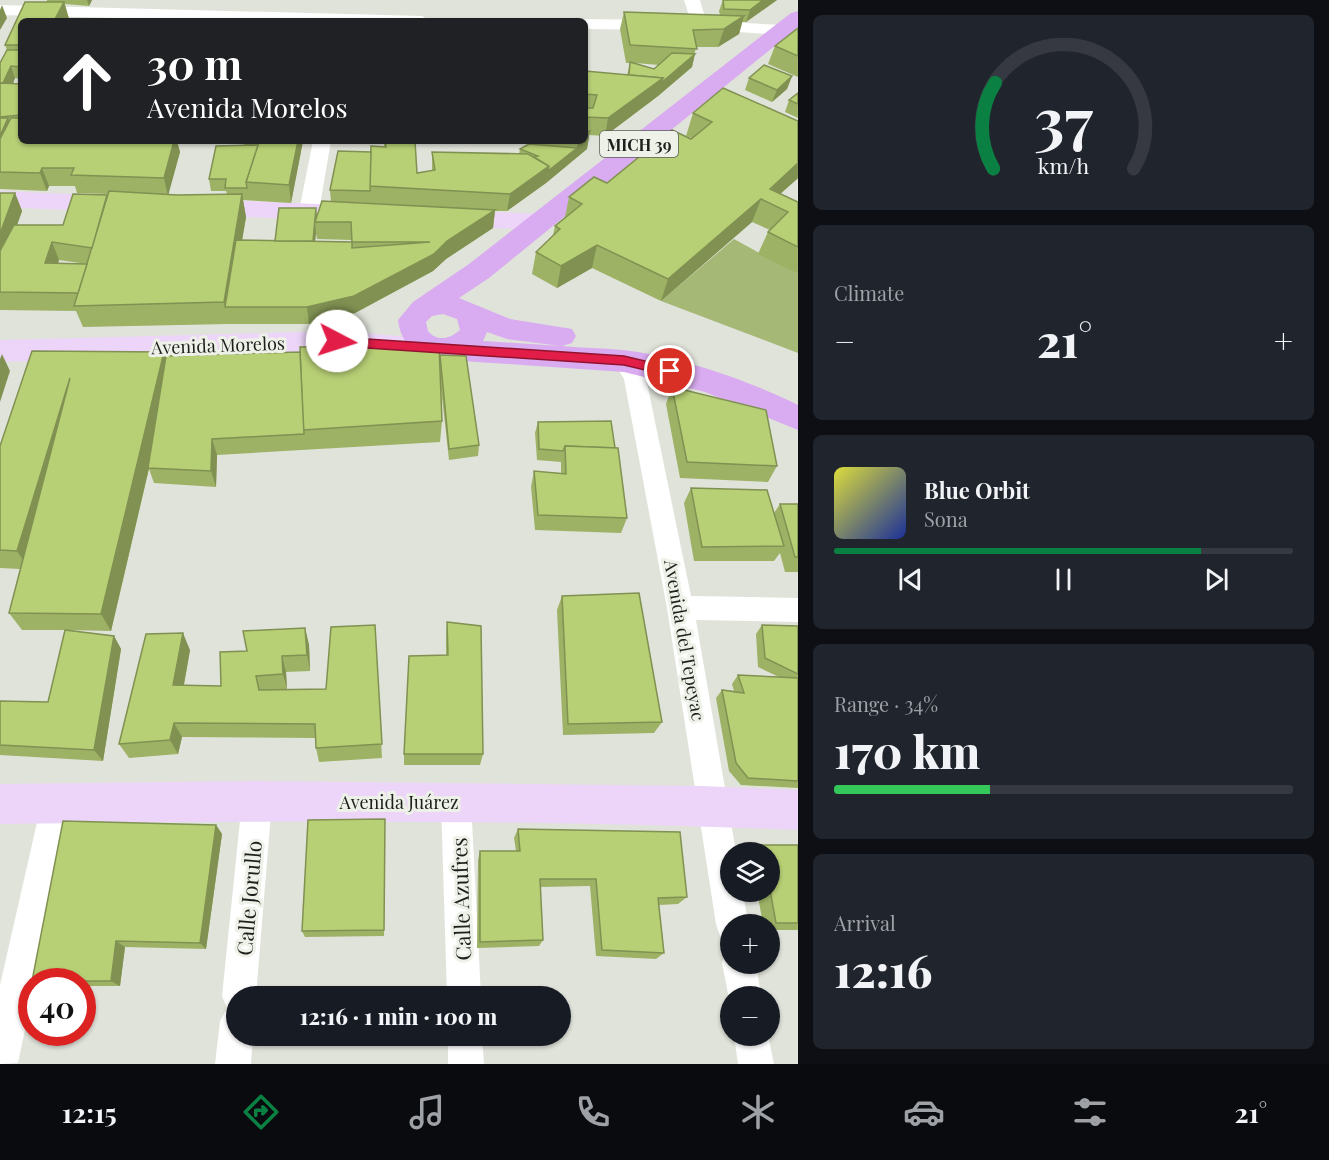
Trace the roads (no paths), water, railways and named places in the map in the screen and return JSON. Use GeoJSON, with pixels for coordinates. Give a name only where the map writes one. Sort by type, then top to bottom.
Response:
{"type":"FeatureCollection","features":[{"type":"Feature","properties":{"kind":"main road","name":"MICH 39"},"geometry":{"type":"LineString","coordinates":[[479,271],[790,23]]}},
{"type":"Feature","properties":{"kind":"main road"},"geometry":{"type":"LineString","coordinates":[[479,271],[462,293],[464,312],[474,330],[471,337],[457,347],[442,349],[419,342],[414,335],[412,320],[420,311],[479,271]]}},
{"type":"Feature","properties":{"kind":"main road"},"geometry":{"type":"LineString","coordinates":[[420,311],[443,304],[507,329],[648,346],[714,364],[784,387],[798,395]]}},
{"type":"Feature","properties":{"kind":"main road","name":"Avenida Morelos"},"geometry":{"type":"LineString","coordinates":[[442,349],[624,361],[711,383],[798,418]]}},
{"type":"Feature","properties":{"kind":"street"},"geometry":{"type":"LineString","coordinates":[[344,18],[347,0]]}},
{"type":"Feature","properties":{"kind":"street"},"geometry":{"type":"LineString","coordinates":[[692,0],[699,26]]}},
{"type":"Feature","properties":{"kind":"street"},"geometry":{"type":"LineString","coordinates":[[0,10],[274,18]]}},
{"type":"Feature","properties":{"kind":"street"},"geometry":{"type":"LineString","coordinates":[[588,24],[699,26],[790,23]]}},
{"type":"Feature","properties":{"kind":"street"},"geometry":{"type":"LineString","coordinates":[[309,211],[321,144]]}},
{"type":"Feature","properties":{"kind":"street"},"geometry":{"type":"LineString","coordinates":[[0,199],[143,205]]}},
{"type":"Feature","properties":{"kind":"street"},"geometry":{"type":"LineString","coordinates":[[178,206],[391,215]]}},
{"type":"Feature","properties":{"kind":"street"},"geometry":{"type":"LineString","coordinates":[[426,216],[542,222]]}},
{"type":"Feature","properties":{"kind":"street"},"geometry":{"type":"LineString","coordinates":[[337,341],[372,334],[420,311]]}},
{"type":"Feature","properties":{"kind":"street","name":"Avenida Morelos"},"geometry":{"type":"LineString","coordinates":[[0,351],[337,341],[442,349]]}},
{"type":"Feature","properties":{"kind":"street","name":"Avenida del Tepeyac"},"geometry":{"type":"LineString","coordinates":[[624,361],[635,378],[680,608],[730,914]]}},
{"type":"Feature","properties":{"kind":"street"},"geometry":{"type":"LineString","coordinates":[[680,608],[798,610]]}},
{"type":"Feature","properties":{"kind":"street","name":"Avenida Juárez"},"geometry":{"type":"LineString","coordinates":[[0,804],[257,801],[456,802],[798,810]]}},
{"type":"Feature","properties":{"kind":"street","name":"Calle Jorullo"},"geometry":{"type":"LineString","coordinates":[[240,986],[257,801]]}},
{"type":"Feature","properties":{"kind":"street","name":"Calle Azufres"},"geometry":{"type":"LineString","coordinates":[[456,802],[464,986]]}},
{"type":"Feature","properties":{"kind":"street"},"geometry":{"type":"LineString","coordinates":[[0,1063],[56,805]]}},
{"type":"Feature","properties":{"kind":"street"},"geometry":{"type":"LineString","coordinates":[[233,1064],[235,1046]]}},
{"type":"Feature","properties":{"kind":"street"},"geometry":{"type":"LineString","coordinates":[[465,1046],[466,1064]]}},
{"type":"Feature","properties":{"kind":"street"},"geometry":{"type":"LineString","coordinates":[[753,1046],[756,1064]]}}]}
